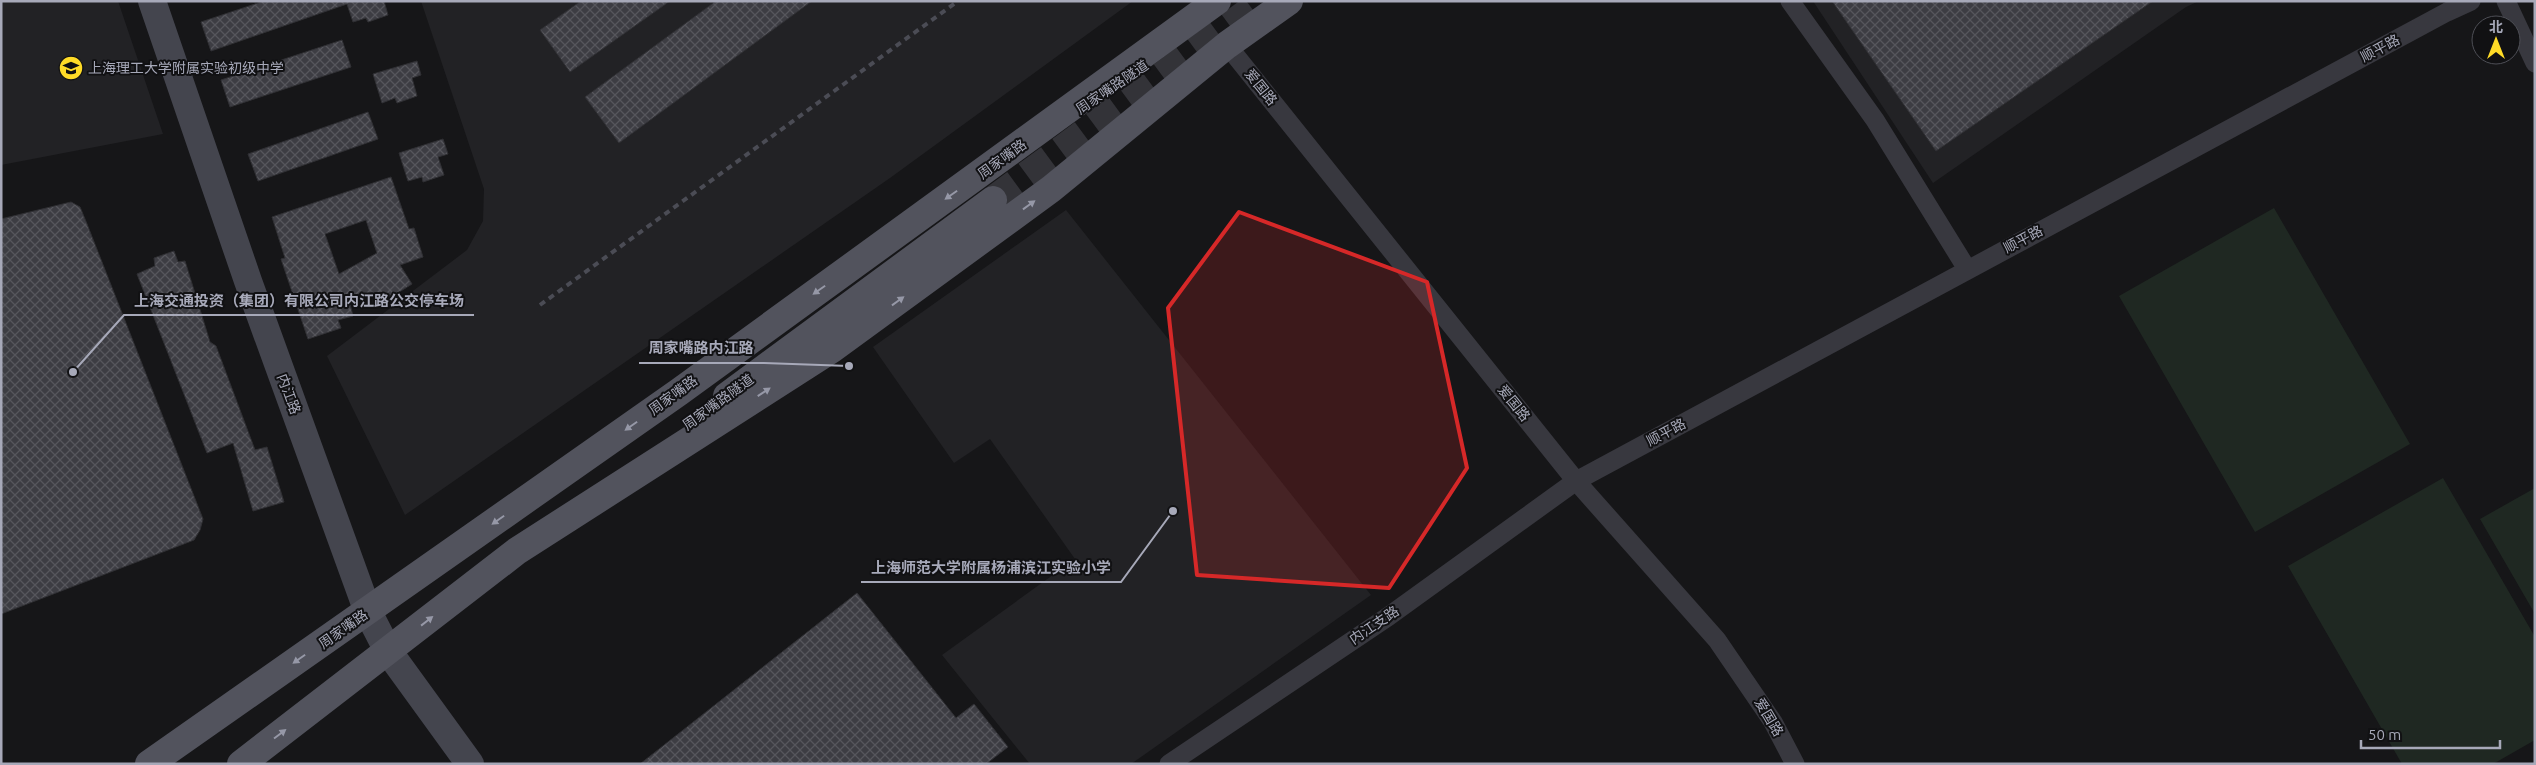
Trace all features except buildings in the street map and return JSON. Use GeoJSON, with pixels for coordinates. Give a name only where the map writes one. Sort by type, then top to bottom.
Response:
{"type":"FeatureCollection","features":[{"type":"Feature","properties":{"kind":"main road","name":"周家嘴路"},"geometry":{"type":"LineString","coordinates":[[148,764],[368,612],[986,171],[1216,1]]}},
{"type":"Feature","properties":{"kind":"main road","name":"周家嘴路隧道"},"geometry":{"type":"LineString","coordinates":[[986,171],[1110,90],[1237,1]]}},
{"type":"Feature","properties":{"kind":"main road"},"geometry":{"type":"LineString","coordinates":[[241,764],[516,551],[832,349],[1051,189],[1228,45],[1289,1]]}},
{"type":"Feature","properties":{"kind":"main road","name":"周家嘴路隧道"},"geometry":{"type":"LineString","coordinates":[[516,551],[993,200]]}},
{"type":"Feature","properties":{"kind":"street","name":"内江路"},"geometry":{"type":"LineString","coordinates":[[152,1],[248,281],[368,612],[388,651],[470,764]]}},
{"type":"Feature","properties":{"kind":"street"},"geometry":{"type":"LineString","coordinates":[[1790,1],[1874,120],[1967,269]]}},
{"type":"Feature","properties":{"kind":"street","name":"顺平路"},"geometry":{"type":"LineString","coordinates":[[1576,481],[1967,269],[2447,12],[2471,1]]}},
{"type":"Feature","properties":{"kind":"street"},"geometry":{"type":"LineString","coordinates":[[2506,1],[2535,63]]}},
{"type":"Feature","properties":{"kind":"street","name":"爱国路"},"geometry":{"type":"LineString","coordinates":[[1228,45],[1576,481],[1718,640],[1773,722],[1795,764]]}},
{"type":"Feature","properties":{"kind":"street","name":"内江支路"},"geometry":{"type":"LineString","coordinates":[[1169,764],[1389,616],[1576,481]]}},
{"type":"Feature","properties":{"kind":"highlighted area"},"geometry":{"type":"Polygon","coordinates":[[[1239,212],[1427,282],[1467,468],[1389,588],[1197,575],[1168,308],[1239,212]]]}},
{"type":"Feature","properties":{"kind":"shaded area","name":"上海理工大学附属实验初级中学"},"geometry":{"type":"Polygon","coordinates":[[[1,1],[118,1],[163,134],[1,165],[1,1]]]}},
{"type":"Feature","properties":{"kind":"shaded area"},"geometry":{"type":"Polygon","coordinates":[[[421,1],[1133,1],[890,178],[405,515],[327,356],[467,250],[483,221],[484,189],[421,1]]]}},
{"type":"Feature","properties":{"kind":"shaded area"},"geometry":{"type":"Polygon","coordinates":[[[1813,1],[2199,1],[2186,7],[1933,183],[1813,1]]]}},
{"type":"Feature","properties":{"kind":"shaded area"},"geometry":{"type":"Polygon","coordinates":[[[2274,208],[2410,444],[2255,532],[2119,296],[2274,208]]]}},
{"type":"Feature","properties":{"kind":"shaded area"},"geometry":{"type":"Polygon","coordinates":[[[1066,210],[1371,595],[1131,764],[1030,764],[942,655],[1075,559],[990,439],[954,463],[873,347],[1066,210]]]}},
{"type":"Feature","properties":{"kind":"shaded area"},"geometry":{"type":"Polygon","coordinates":[[[2443,478],[2535,637],[2535,740],[2493,764],[2402,764],[2288,566],[2443,478]]]}},
{"type":"Feature","properties":{"kind":"shaded area"},"geometry":{"type":"Polygon","coordinates":[[[2535,488],[2535,614],[2480,519],[2535,488]]]}},
{"type":"Feature","properties":{"kind":"tunnel"},"geometry":{"type":"LineString","coordinates":[[993,200],[1263,1]]}},
{"type":"Feature","properties":{"kind":"railway"},"geometry":{"type":"LineString","coordinates":[[540,305],[958,1]]}},
{"type":"Feature","properties":{"kind":"place","name":"上海理工大学附属实验初级中学"},"geometry":{"type":"Point","coordinates":[71,68]}},
{"type":"Feature","properties":{"kind":"place","name":"周家嘴路内江路"},"geometry":{"type":"Point","coordinates":[849,366]}},
{"type":"Feature","properties":{"kind":"place","name":"上海交通投资（集团）有限公司内江路公交停车场"},"geometry":{"type":"Point","coordinates":[73,372]}},
{"type":"Feature","properties":{"kind":"place","name":"上海师范大学附属杨浦滨江实验小学"},"geometry":{"type":"Point","coordinates":[1173,511]}}]}
